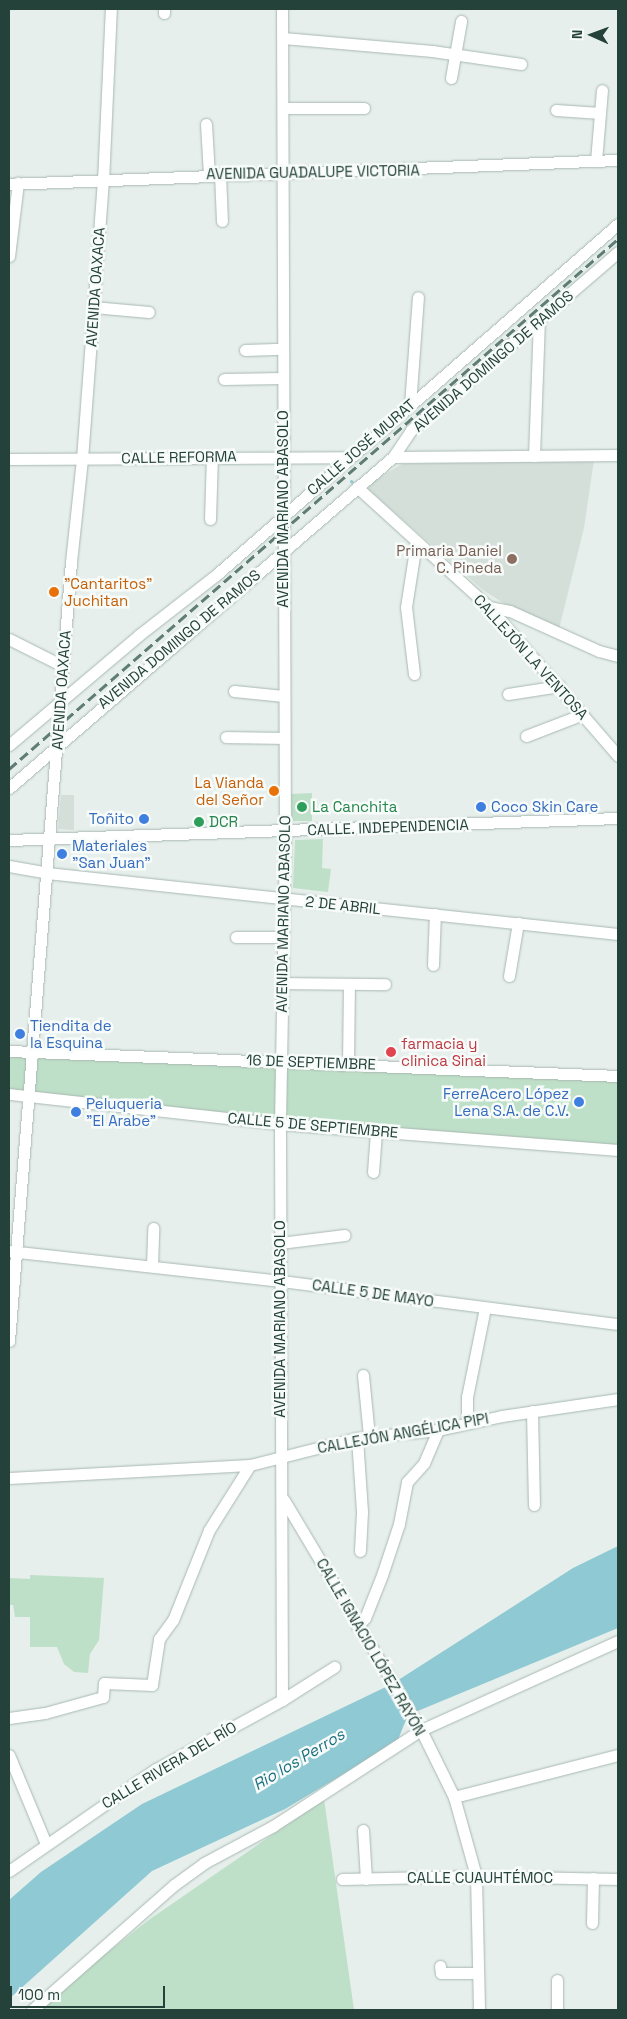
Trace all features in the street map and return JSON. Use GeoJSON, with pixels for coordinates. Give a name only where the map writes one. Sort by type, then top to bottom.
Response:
{"type":"FeatureCollection","features":[{"type":"Feature","properties":{"kind":"street","name":"AVENIDA OAXACA"},"geometry":{"type":"LineString","coordinates":[[9,1341],[13,1251],[33,1051],[60,700],[82,459],[103,182],[111,9]]}},
{"type":"Feature","properties":{"kind":"street","name":"AVENIDA MARIANO ABASOLO"},"geometry":{"type":"LineString","coordinates":[[282,9],[282,551],[285,831],[280,1124],[280,1455],[284,1500],[282,1700]]}},
{"type":"Feature","properties":{"kind":"street"},"geometry":{"type":"LineString","coordinates":[[451,78],[462,21]]}},
{"type":"Feature","properties":{"kind":"street"},"geometry":{"type":"LineString","coordinates":[[283,38],[454,55],[521,64]]}},
{"type":"Feature","properties":{"kind":"street"},"geometry":{"type":"LineString","coordinates":[[596,161],[602,90]]}},
{"type":"Feature","properties":{"kind":"street"},"geometry":{"type":"LineString","coordinates":[[282,108],[364,108]]}},
{"type":"Feature","properties":{"kind":"street"},"geometry":{"type":"LineString","coordinates":[[556,110],[600,113]]}},
{"type":"Feature","properties":{"kind":"street"},"geometry":{"type":"LineString","coordinates":[[206,124],[222,221]]}},
{"type":"Feature","properties":{"kind":"street","name":"AVENIDA GUADALUPE VICTORIA"},"geometry":{"type":"LineString","coordinates":[[14,184],[103,182],[214,174],[446,169],[618,160]]}},
{"type":"Feature","properties":{"kind":"street"},"geometry":{"type":"LineString","coordinates":[[9,256],[14,184]]}},
{"type":"Feature","properties":{"kind":"street","name":"CALLE JOSÉ MURAT"},"geometry":{"type":"LineString","coordinates":[[9,745],[60,700],[216,575],[283,514],[350,458],[618,224]]}},
{"type":"Feature","properties":{"kind":"street","name":"AVENIDA DOMINGO DE RAMOS"},"geometry":{"type":"LineString","coordinates":[[9,788],[58,743],[392,457],[411,430],[618,252]]}},
{"type":"Feature","properties":{"kind":"street"},"geometry":{"type":"LineString","coordinates":[[410,405],[418,297]]}},
{"type":"Feature","properties":{"kind":"street"},"geometry":{"type":"LineString","coordinates":[[93,306],[149,312]]}},
{"type":"Feature","properties":{"kind":"street"},"geometry":{"type":"LineString","coordinates":[[534,456],[539,320]]}},
{"type":"Feature","properties":{"kind":"street"},"geometry":{"type":"LineString","coordinates":[[245,350],[282,349]]}},
{"type":"Feature","properties":{"kind":"street"},"geometry":{"type":"LineString","coordinates":[[224,379],[282,378]]}},
{"type":"Feature","properties":{"kind":"street","name":"CALLE REFORMA"},"geometry":{"type":"LineString","coordinates":[[9,459],[282,456],[350,458]]}},
{"type":"Feature","properties":{"kind":"street"},"geometry":{"type":"LineString","coordinates":[[392,457],[618,456]]}},
{"type":"Feature","properties":{"kind":"street"},"geometry":{"type":"LineString","coordinates":[[210,519],[212,457]]}},
{"type":"Feature","properties":{"kind":"street","name":"CALLEJÓN LA VENTOSA"},"geometry":{"type":"LineString","coordinates":[[356,488],[489,607],[618,756]]}},
{"type":"Feature","properties":{"kind":"street"},"geometry":{"type":"LineString","coordinates":[[414,674],[406,607],[416,543]]}},
{"type":"Feature","properties":{"kind":"street"},"geometry":{"type":"LineString","coordinates":[[489,607],[510,611],[599,651],[618,656]]}},
{"type":"Feature","properties":{"kind":"street"},"geometry":{"type":"LineString","coordinates":[[9,639],[63,666]]}},
{"type":"Feature","properties":{"kind":"street"},"geometry":{"type":"LineString","coordinates":[[508,694],[558,686]]}},
{"type":"Feature","properties":{"kind":"street"},"geometry":{"type":"LineString","coordinates":[[234,691],[284,696]]}},
{"type":"Feature","properties":{"kind":"street"},"geometry":{"type":"LineString","coordinates":[[526,736],[583,714]]}},
{"type":"Feature","properties":{"kind":"street"},"geometry":{"type":"LineString","coordinates":[[226,736],[283,738]]}},
{"type":"Feature","properties":{"kind":"street","name":"CALLE. INDEPENDENCIA"},"geometry":{"type":"LineString","coordinates":[[9,840],[618,818]]}},
{"type":"Feature","properties":{"kind":"street","name":"2 DE ABRIL"},"geometry":{"type":"LineString","coordinates":[[9,866],[47,873],[618,934]]}},
{"type":"Feature","properties":{"kind":"street"},"geometry":{"type":"LineString","coordinates":[[433,965],[435,914]]}},
{"type":"Feature","properties":{"kind":"street"},"geometry":{"type":"LineString","coordinates":[[509,976],[518,923]]}},
{"type":"Feature","properties":{"kind":"street"},"geometry":{"type":"LineString","coordinates":[[236,937],[282,937]]}},
{"type":"Feature","properties":{"kind":"street"},"geometry":{"type":"LineString","coordinates":[[282,983],[349,986],[384,984]]}},
{"type":"Feature","properties":{"kind":"street"},"geometry":{"type":"LineString","coordinates":[[348,1064],[349,986]]}},
{"type":"Feature","properties":{"kind":"street","name":"16 DE SEPTIEMBRE"},"geometry":{"type":"LineString","coordinates":[[9,1051],[618,1076]]}},
{"type":"Feature","properties":{"kind":"street","name":"CALLE 5 DE SEPTIEMBRE"},"geometry":{"type":"LineString","coordinates":[[9,1094],[280,1124],[618,1150]]}},
{"type":"Feature","properties":{"kind":"street"},"geometry":{"type":"LineString","coordinates":[[373,1172],[376,1132]]}},
{"type":"Feature","properties":{"kind":"street"},"geometry":{"type":"LineString","coordinates":[[152,1266],[153,1228]]}},
{"type":"Feature","properties":{"kind":"street"},"geometry":{"type":"LineString","coordinates":[[280,1243],[345,1235]]}},
{"type":"Feature","properties":{"kind":"street","name":"CALLE 5 DE MAYO"},"geometry":{"type":"LineString","coordinates":[[13,1251],[281,1281],[618,1324]]}},
{"type":"Feature","properties":{"kind":"street"},"geometry":{"type":"LineString","coordinates":[[467,1423],[467,1397],[485,1308]]}},
{"type":"Feature","properties":{"kind":"street"},"geometry":{"type":"LineString","coordinates":[[363,1375],[369,1436]]}},
{"type":"Feature","properties":{"kind":"street","name":"CALLEJÓN ANGÉLICA PIPI"},"geometry":{"type":"LineString","coordinates":[[9,1478],[250,1465],[280,1455],[357,1438],[438,1430],[532,1411],[618,1399]]}},
{"type":"Feature","properties":{"kind":"street"},"geometry":{"type":"LineString","coordinates":[[532,1411],[534,1505]]}},
{"type":"Feature","properties":{"kind":"street"},"geometry":{"type":"LineString","coordinates":[[357,1626],[365,1618],[382,1575],[399,1524],[407,1482],[424,1463],[438,1430]]}},
{"type":"Feature","properties":{"kind":"street"},"geometry":{"type":"LineString","coordinates":[[357,1438],[362,1512],[360,1551]]}},
{"type":"Feature","properties":{"kind":"street"},"geometry":{"type":"LineString","coordinates":[[9,1718],[46,1713],[103,1697],[104,1684],[152,1685],[160,1639],[174,1620],[209,1530],[250,1465]]}},
{"type":"Feature","properties":{"kind":"street","name":"CALLE IGNACIO LÓPEZ RAYÓN"},"geometry":{"type":"LineString","coordinates":[[284,1500],[418,1727],[454,1797],[476,1876],[478,2010]]}},
{"type":"Feature","properties":{"kind":"street"},"geometry":{"type":"LineString","coordinates":[[32,2010],[174,1884],[204,1863],[273,1826],[418,1727],[618,1641]]}},
{"type":"Feature","properties":{"kind":"street","name":"CALLE RIVERA DEL RÍO"},"geometry":{"type":"LineString","coordinates":[[9,1871],[156,1769],[282,1700],[334,1666]]}},
{"type":"Feature","properties":{"kind":"street"},"geometry":{"type":"LineString","coordinates":[[9,1755],[46,1844]]}},
{"type":"Feature","properties":{"kind":"street"},"geometry":{"type":"LineString","coordinates":[[454,1797],[618,1755]]}},
{"type":"Feature","properties":{"kind":"street"},"geometry":{"type":"LineString","coordinates":[[362,1830],[366,1878]]}},
{"type":"Feature","properties":{"kind":"street","name":"CALLE CUAUHTÉMOC"},"geometry":{"type":"LineString","coordinates":[[342,1879],[476,1876],[618,1879]]}},
{"type":"Feature","properties":{"kind":"street"},"geometry":{"type":"LineString","coordinates":[[592,1923],[593,1878]]}},
{"type":"Feature","properties":{"kind":"street"},"geometry":{"type":"LineString","coordinates":[[440,1966],[441,1974],[477,1973]]}},
{"type":"Feature","properties":{"kind":"street"},"geometry":{"type":"LineString","coordinates":[[557,1980],[557,2010]]}},
{"type":"Feature","properties":{"kind":"shaded area","name":"Primaria Daniel C. Pineda"},"geometry":{"type":"Polygon","coordinates":[[[594,460],[584,528],[559,629],[508,606],[483,590],[368,489],[372,482],[402,464],[594,460]]]}},
{"type":"Feature","properties":{"kind":"shaded area"},"geometry":{"type":"Polygon","coordinates":[[[61,795],[74,795],[74,830],[58,829],[61,795]]]}},
{"type":"Feature","properties":{"kind":"green space","name":"La Canchita"},"geometry":{"type":"Polygon","coordinates":[[[312,793],[312,821],[292,821],[291,794],[312,793]]]}},
{"type":"Feature","properties":{"kind":"green space"},"geometry":{"type":"Polygon","coordinates":[[[323,839],[322,868],[331,869],[328,892],[293,888],[295,840],[323,839]]]}},
{"type":"Feature","properties":{"kind":"green space"},"geometry":{"type":"Polygon","coordinates":[[[9,1051],[618,1076],[618,1150],[9,1095],[9,1051]]]}},
{"type":"Feature","properties":{"kind":"green space"},"geometry":{"type":"Polygon","coordinates":[[[30,1575],[104,1578],[99,1640],[90,1654],[88,1673],[74,1672],[64,1664],[57,1647],[30,1647],[30,1617],[15,1617],[13,1605],[9,1605],[9,1578],[30,1579],[30,1575]]]}},
{"type":"Feature","properties":{"kind":"green space"},"geometry":{"type":"Polygon","coordinates":[[[324,1799],[354,2010],[41,2010],[57,1992],[150,1919],[324,1799]]]}},
{"type":"Feature","properties":{"kind":"water","name":"Rio los Perros"},"geometry":{"type":"Polygon","coordinates":[[[618,1546],[618,1628],[408,1715],[397,1742],[285,1809],[152,1871],[9,1999],[9,1900],[41,1872],[142,1804],[392,1684],[573,1568],[618,1546]]]}},
{"type":"Feature","properties":{"kind":"railway"},"geometry":{"type":"LineString","coordinates":[[9,769],[618,239]]}},
{"type":"Feature","properties":{"kind":"place","name":"Primaria Daniel C. Pineda"},"geometry":{"type":"Point","coordinates":[512,559]}},
{"type":"Feature","properties":{"kind":"place","name":"\"Cantaritos\" Juchitan"},"geometry":{"type":"Point","coordinates":[54,592]}},
{"type":"Feature","properties":{"kind":"place","name":"La Vianda del Señor"},"geometry":{"type":"Point","coordinates":[274,791]}},
{"type":"Feature","properties":{"kind":"place","name":"La Canchita"},"geometry":{"type":"Point","coordinates":[302,807]}},
{"type":"Feature","properties":{"kind":"place","name":"Coco Skin Care"},"geometry":{"type":"Point","coordinates":[481,807]}},
{"type":"Feature","properties":{"kind":"place","name":"Toñito"},"geometry":{"type":"Point","coordinates":[144,819]}},
{"type":"Feature","properties":{"kind":"place","name":"DCR"},"geometry":{"type":"Point","coordinates":[199,822]}},
{"type":"Feature","properties":{"kind":"place","name":"Materiales \"San Juan\""},"geometry":{"type":"Point","coordinates":[62,854]}},
{"type":"Feature","properties":{"kind":"place","name":"Tiendita de la Esquina"},"geometry":{"type":"Point","coordinates":[20,1034]}},
{"type":"Feature","properties":{"kind":"place","name":"farmacia y clinica Sinai"},"geometry":{"type":"Point","coordinates":[391,1052]}},
{"type":"Feature","properties":{"kind":"place","name":"FerreAcero López Lena S.A. de C.V."},"geometry":{"type":"Point","coordinates":[579,1102]}},
{"type":"Feature","properties":{"kind":"place","name":"Peluqueria \"El Arabe\""},"geometry":{"type":"Point","coordinates":[76,1112]}}]}
